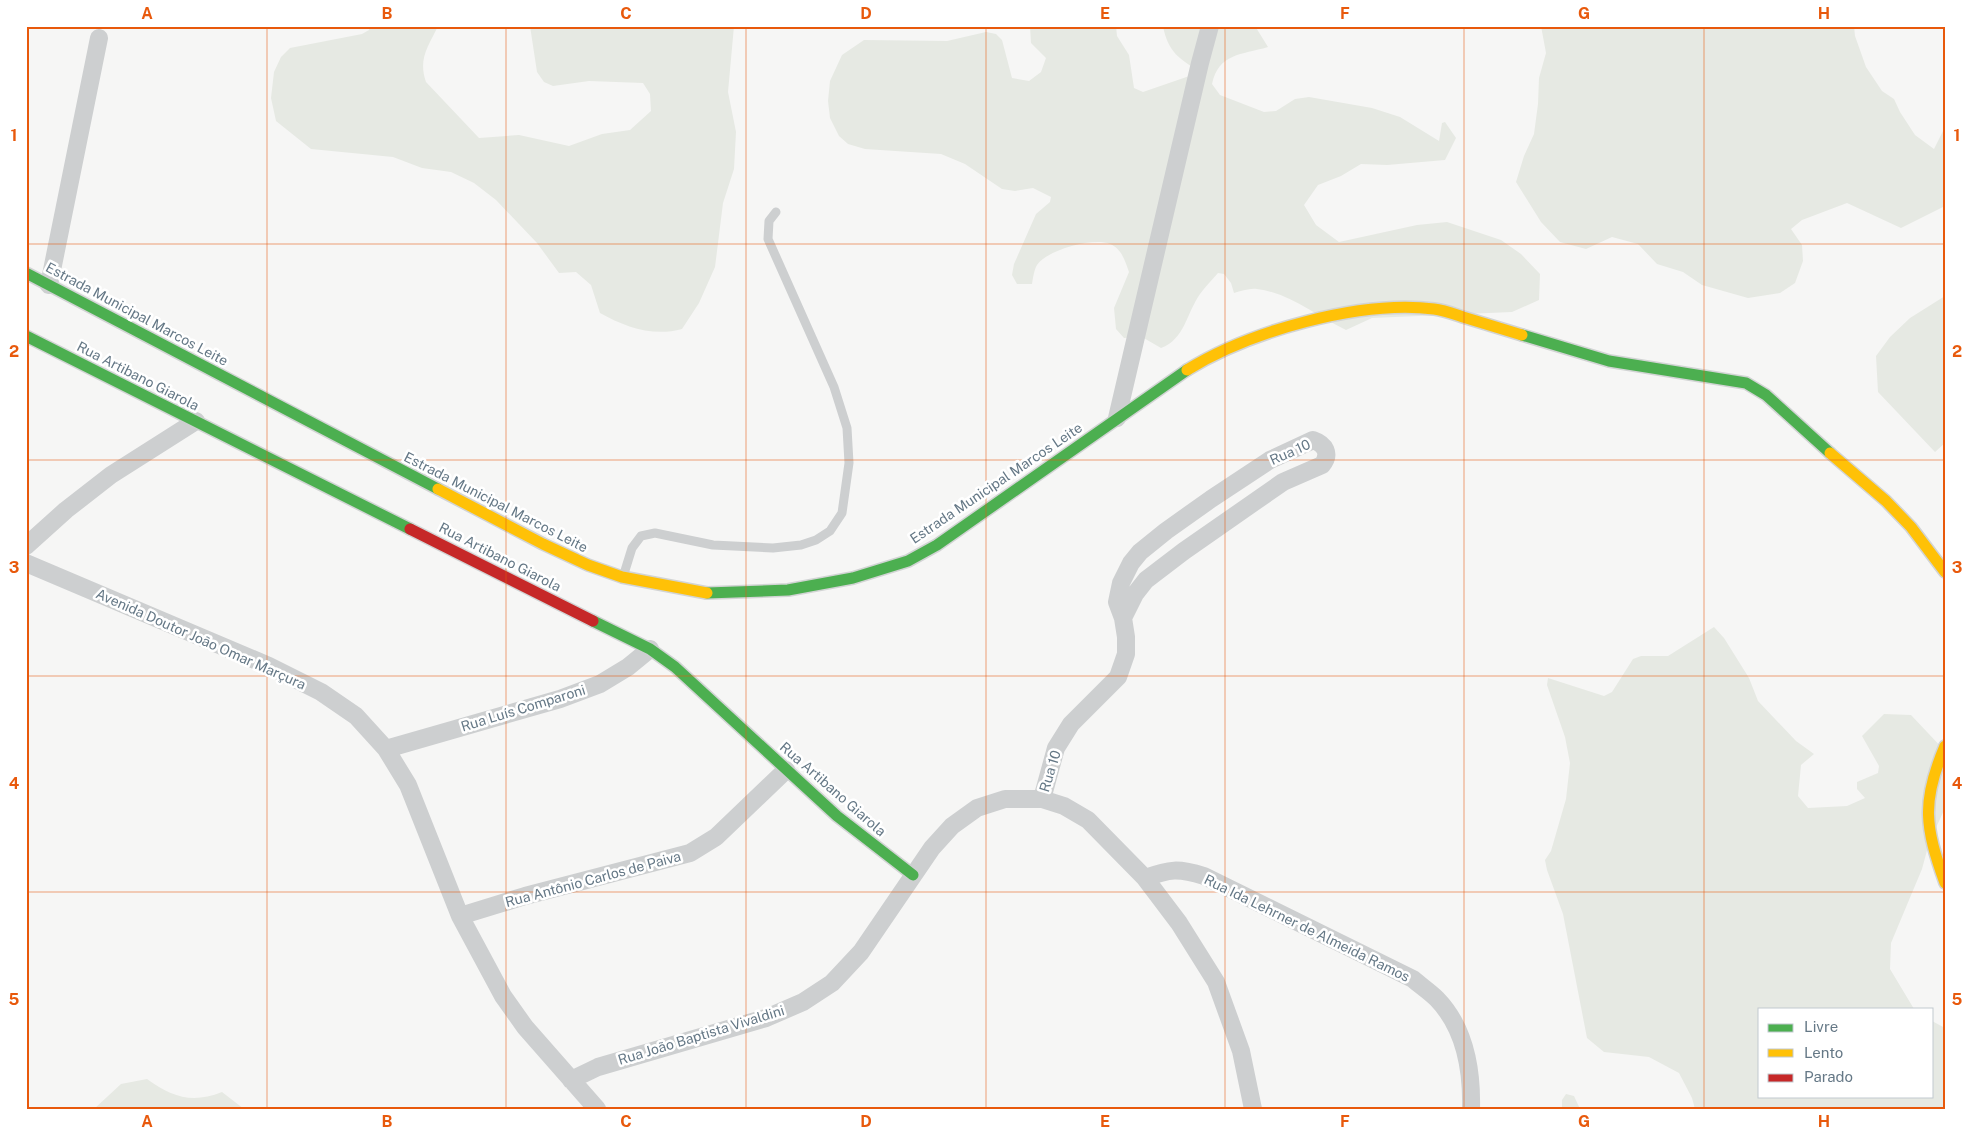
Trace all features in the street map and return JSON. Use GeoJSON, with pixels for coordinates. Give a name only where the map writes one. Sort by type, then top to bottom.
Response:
{"type":"FeatureCollection","features":[{"type":"Feature","properties":{"kind":"street"},"geometry":{"type":"LineString","coordinates":[[1117,418],[1210,26]]}},
{"type":"Feature","properties":{"kind":"street"},"geometry":{"type":"LineString","coordinates":[[50,285],[99,38]]}},
{"type":"Feature","properties":{"kind":"street","name":"Estrada Municipal Marcos Leite"},"geometry":{"type":"LineString","coordinates":[[26,273],[543,544],[588,565],[622,577],[704,593],[788,590],[853,578],[908,561],[937,545],[1189,368],[1225,350],[1262,335],[1345,313],[1397,307],[1436,309],[1609,361],[1746,383],[1766,395],[1886,501],[1911,526],[1945,572]]}},
{"type":"Feature","properties":{"kind":"street","name":"Rua Artibano Giarola"},"geometry":{"type":"LineString","coordinates":[[26,336],[650,649],[675,667],[837,816],[914,875]]}},
{"type":"Feature","properties":{"kind":"street"},"geometry":{"type":"LineString","coordinates":[[26,546],[66,510],[111,474],[196,421]]}},
{"type":"Feature","properties":{"kind":"street","name":"Rua 10"},"geometry":{"type":"LineString","coordinates":[[1042,798],[1056,748],[1071,724],[1118,677],[1126,654],[1123,618],[1117,602],[1121,583],[1131,563],[1140,552],[1166,531],[1270,460],[1313,440],[1323,446],[1328,454],[1322,464],[1283,482],[1146,580],[1135,594],[1123,618]]}},
{"type":"Feature","properties":{"kind":"street","name":"Avenida Doutor João Omar Marçura"},"geometry":{"type":"LineString","coordinates":[[26,563],[269,666],[321,692],[356,716],[386,749],[408,785],[460,916],[504,996],[526,1027],[597,1109]]}},
{"type":"Feature","properties":{"kind":"street"},"geometry":{"type":"LineString","coordinates":[[1131,563],[1146,580]]}},
{"type":"Feature","properties":{"kind":"street","name":"Rua Luís Comparoni"},"geometry":{"type":"LineString","coordinates":[[386,749],[568,696],[600,684],[628,667],[650,649]]}},
{"type":"Feature","properties":{"kind":"street"},"geometry":{"type":"LineString","coordinates":[[1945,746],[1928,797],[1930,837],[1945,884]]}},
{"type":"Feature","properties":{"kind":"street","name":"Rua Antônio Carlos de Paiva"},"geometry":{"type":"LineString","coordinates":[[460,916],[534,894],[690,853],[716,837],[786,770]]}},
{"type":"Feature","properties":{"kind":"street","name":"Rua João Baptista Vivaldini"},"geometry":{"type":"LineString","coordinates":[[572,1080],[598,1067],[766,1018],[803,1002],[832,983],[861,952],[932,848],[952,826],[977,808],[1005,799],[1042,798],[1064,806],[1088,820],[1145,878],[1179,922],[1216,982],[1240,1051],[1253,1109]]}},
{"type":"Feature","properties":{"kind":"street","name":"Rua Ida Lehrner de Almeida Ramos"},"geometry":{"type":"LineString","coordinates":[[1145,878],[1165,871],[1184,870],[1204,876],[1413,979],[1437,999],[1453,1020],[1464,1044],[1471,1088],[1471,1109]]}},
{"type":"Feature","properties":{"kind":"lane"},"geometry":{"type":"LineString","coordinates":[[622,577],[632,548],[641,536],[655,533],[713,544],[773,548],[801,545],[816,540],[830,531],[842,513],[849,463],[846,428],[834,387],[768,239],[769,221],[776,212]]}},
{"type":"Feature","properties":{"kind":"shaded area"},"geometry":{"type":"Polygon","coordinates":[[[370,26],[438,26],[425,53],[423,66],[426,82],[479,138],[519,135],[569,146],[602,134],[630,130],[651,111],[650,94],[643,83],[589,81],[553,86],[544,82],[537,72],[530,26],[734,26],[728,92],[736,132],[734,169],[723,203],[715,267],[699,303],[682,329],[660,332],[650,331],[619,323],[600,313],[591,285],[576,272],[559,273],[537,243],[496,200],[474,183],[451,172],[422,168],[393,157],[311,149],[276,121],[271,98],[274,72],[281,57],[290,48],[362,34],[369,30],[370,26]]]}},
{"type":"Feature","properties":{"kind":"shaded area"},"geometry":{"type":"Polygon","coordinates":[[[1030,26],[1116,26],[1117,36],[1129,55],[1134,88],[1143,92],[1201,72],[1186,63],[1171,49],[1163,26],[1255,26],[1268,47],[1232,57],[1220,66],[1212,84],[1220,95],[1264,112],[1276,111],[1295,99],[1309,97],[1372,108],[1400,117],[1439,141],[1442,123],[1445,122],[1456,138],[1445,160],[1387,165],[1361,164],[1341,176],[1318,185],[1304,205],[1316,225],[1339,242],[1417,225],[1447,222],[1501,240],[1521,254],[1540,274],[1539,300],[1512,312],[1372,318],[1346,330],[1292,300],[1269,291],[1254,289],[1234,293],[1231,283],[1224,274],[1218,273],[1200,294],[1175,339],[1161,348],[1142,337],[1124,338],[1116,329],[1114,308],[1129,272],[1120,252],[1110,244],[1093,242],[1071,246],[1050,254],[1037,265],[1032,284],[1017,284],[1012,275],[1014,264],[1036,214],[1050,202],[1051,197],[1033,188],[1015,191],[1002,189],[965,164],[941,154],[865,149],[848,144],[839,136],[830,118],[828,101],[830,81],[842,55],[864,40],[947,41],[986,32],[996,34],[1002,40],[1012,78],[1029,81],[1041,72],[1046,58],[1031,43],[1030,26]]]}},
{"type":"Feature","properties":{"kind":"shaded area"},"geometry":{"type":"Polygon","coordinates":[[[1541,26],[1854,26],[1855,36],[1866,67],[1882,91],[1894,99],[1915,135],[1934,149],[1945,127],[1945,206],[1901,228],[1847,203],[1802,220],[1791,229],[1802,245],[1803,261],[1795,283],[1780,293],[1748,298],[1702,285],[1683,272],[1657,264],[1638,244],[1612,237],[1586,249],[1560,242],[1541,222],[1516,182],[1524,156],[1534,134],[1539,78],[1546,53],[1541,26]]]}},
{"type":"Feature","properties":{"kind":"shaded area"},"geometry":{"type":"Polygon","coordinates":[[[1945,296],[1945,443],[1935,452],[1878,392],[1876,356],[1890,337],[1910,318],[1945,296]]]}},
{"type":"Feature","properties":{"kind":"shaded area"},"geometry":{"type":"Polygon","coordinates":[[[1714,627],[1724,638],[1749,678],[1758,701],[1796,741],[1814,754],[1801,765],[1798,796],[1808,808],[1847,806],[1865,798],[1857,789],[1857,782],[1878,773],[1879,766],[1862,736],[1884,714],[1911,715],[1945,751],[1945,808],[1929,843],[1922,869],[1891,943],[1890,969],[1913,1008],[1758,1008],[1758,1098],[1934,1098],[1934,1022],[1945,1028],[1945,1109],[1695,1109],[1692,1098],[1679,1073],[1649,1057],[1604,1052],[1587,1038],[1563,914],[1545,860],[1551,851],[1566,799],[1570,763],[1565,737],[1547,685],[1548,678],[1604,696],[1612,692],[1633,659],[1641,656],[1668,656],[1714,627]]]}},
{"type":"Feature","properties":{"kind":"shaded area"},"geometry":{"type":"Polygon","coordinates":[[[147,1079],[165,1090],[183,1097],[201,1098],[222,1092],[244,1109],[94,1109],[121,1084],[147,1079]]]}},
{"type":"Feature","properties":{"kind":"shaded area"},"geometry":{"type":"Polygon","coordinates":[[[1566,1094],[1574,1096],[1580,1109],[1562,1109],[1562,1100],[1566,1094]]]}},
{"type":"Feature","properties":{"kind":"traffic: fast"},"geometry":{"type":"LineString","coordinates":[[26,273],[438,489]]}},
{"type":"Feature","properties":{"kind":"traffic: fast"},"geometry":{"type":"LineString","coordinates":[[1522,335],[1609,361],[1746,383],[1766,395],[1830,453]]}},
{"type":"Feature","properties":{"kind":"traffic: fast"},"geometry":{"type":"LineString","coordinates":[[26,336],[410,529]]}},
{"type":"Feature","properties":{"kind":"traffic: fast"},"geometry":{"type":"LineString","coordinates":[[707,593],[788,590],[853,578],[908,561],[937,545],[1187,370]]}},
{"type":"Feature","properties":{"kind":"traffic: fast"},"geometry":{"type":"LineString","coordinates":[[593,621],[650,649],[675,667],[837,816],[913,875]]}},
{"type":"Feature","properties":{"kind":"traffic: slow"},"geometry":{"type":"LineString","coordinates":[[1187,370],[1213,356],[1273,331],[1340,314],[1373,309],[1405,307],[1438,310],[1522,335]]}},
{"type":"Feature","properties":{"kind":"traffic: slow"},"geometry":{"type":"LineString","coordinates":[[1830,453],[1886,501],[1911,527],[1945,572]]}},
{"type":"Feature","properties":{"kind":"traffic: slow"},"geometry":{"type":"LineString","coordinates":[[438,489],[543,544],[588,565],[622,577],[707,593]]}},
{"type":"Feature","properties":{"kind":"traffic: slow"},"geometry":{"type":"LineString","coordinates":[[1945,746],[1932,783],[1928,814],[1933,846],[1945,883]]}},
{"type":"Feature","properties":{"kind":"traffic: jam"},"geometry":{"type":"LineString","coordinates":[[410,529],[593,621]]}}]}
